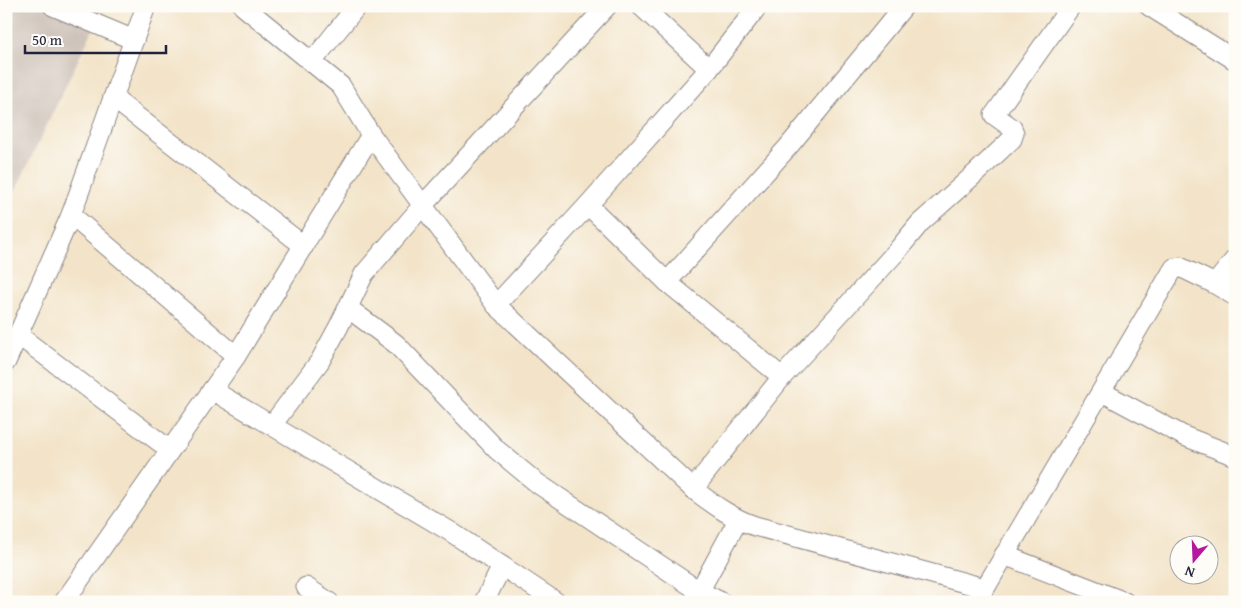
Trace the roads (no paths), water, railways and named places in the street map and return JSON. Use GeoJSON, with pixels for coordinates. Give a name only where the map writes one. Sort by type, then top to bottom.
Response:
{"type":"FeatureCollection","features":[{"type":"Feature","properties":{"kind":"street"},"geometry":{"type":"LineString","coordinates":[[53,6],[134,40]]}},
{"type":"Feature","properties":{"kind":"street"},"geometry":{"type":"LineString","coordinates":[[6,362],[71,215],[146,6]]}},
{"type":"Feature","properties":{"kind":"street"},"geometry":{"type":"LineString","coordinates":[[243,6],[342,86],[371,135],[496,304],[693,489],[738,520],[981,595],[1174,268],[1180,267],[1235,296]]}},
{"type":"Feature","properties":{"kind":"street"},"geometry":{"type":"LineString","coordinates":[[312,62],[357,6]]}},
{"type":"Feature","properties":{"kind":"street"},"geometry":{"type":"LineString","coordinates":[[272,425],[320,361],[364,274],[423,205],[607,6]]}},
{"type":"Feature","properties":{"kind":"street"},"geometry":{"type":"LineString","coordinates":[[642,6],[710,69]]}},
{"type":"Feature","properties":{"kind":"street"},"geometry":{"type":"LineString","coordinates":[[496,304],[710,69],[758,6]]}},
{"type":"Feature","properties":{"kind":"street"},"geometry":{"type":"LineString","coordinates":[[667,282],[788,147],[904,6]]}},
{"type":"Feature","properties":{"kind":"street"},"geometry":{"type":"LineString","coordinates":[[693,489],[782,377],[897,251],[920,223],[1012,139],[1014,133],[1012,128],[994,115],[1071,6]]}},
{"type":"Feature","properties":{"kind":"street"},"geometry":{"type":"LineString","coordinates":[[1149,6],[1235,60]]}},
{"type":"Feature","properties":{"kind":"street"},"geometry":{"type":"LineString","coordinates":[[113,98],[304,246]]}},
{"type":"Feature","properties":{"kind":"street"},"geometry":{"type":"LineString","coordinates":[[64,602],[236,356],[371,135]]}},
{"type":"Feature","properties":{"kind":"street"},"geometry":{"type":"LineString","coordinates":[[588,205],[667,282],[782,377]]}},
{"type":"Feature","properties":{"kind":"street"},"geometry":{"type":"LineString","coordinates":[[71,215],[236,356]]}},
{"type":"Feature","properties":{"kind":"street"},"geometry":{"type":"LineString","coordinates":[[1215,284],[1235,258]]}},
{"type":"Feature","properties":{"kind":"street"},"geometry":{"type":"LineString","coordinates":[[348,308],[396,344],[498,450],[537,483],[696,596],[721,602]]}},
{"type":"Feature","properties":{"kind":"street"},"geometry":{"type":"LineString","coordinates":[[18,334],[170,450]]}},
{"type":"Feature","properties":{"kind":"street"},"geometry":{"type":"LineString","coordinates":[[212,390],[451,532],[556,602]]}},
{"type":"Feature","properties":{"kind":"street"},"geometry":{"type":"LineString","coordinates":[[1102,392],[1184,436],[1235,456]]}},
{"type":"Feature","properties":{"kind":"street"},"geometry":{"type":"LineString","coordinates":[[696,596],[738,520]]}},
{"type":"Feature","properties":{"kind":"street"},"geometry":{"type":"LineString","coordinates":[[1004,555],[1125,602]]}},
{"type":"Feature","properties":{"kind":"street"},"geometry":{"type":"LineString","coordinates":[[484,602],[502,566]]}},
{"type":"Feature","properties":{"kind":"street"},"geometry":{"type":"LineString","coordinates":[[306,586],[329,602]]}}]}
